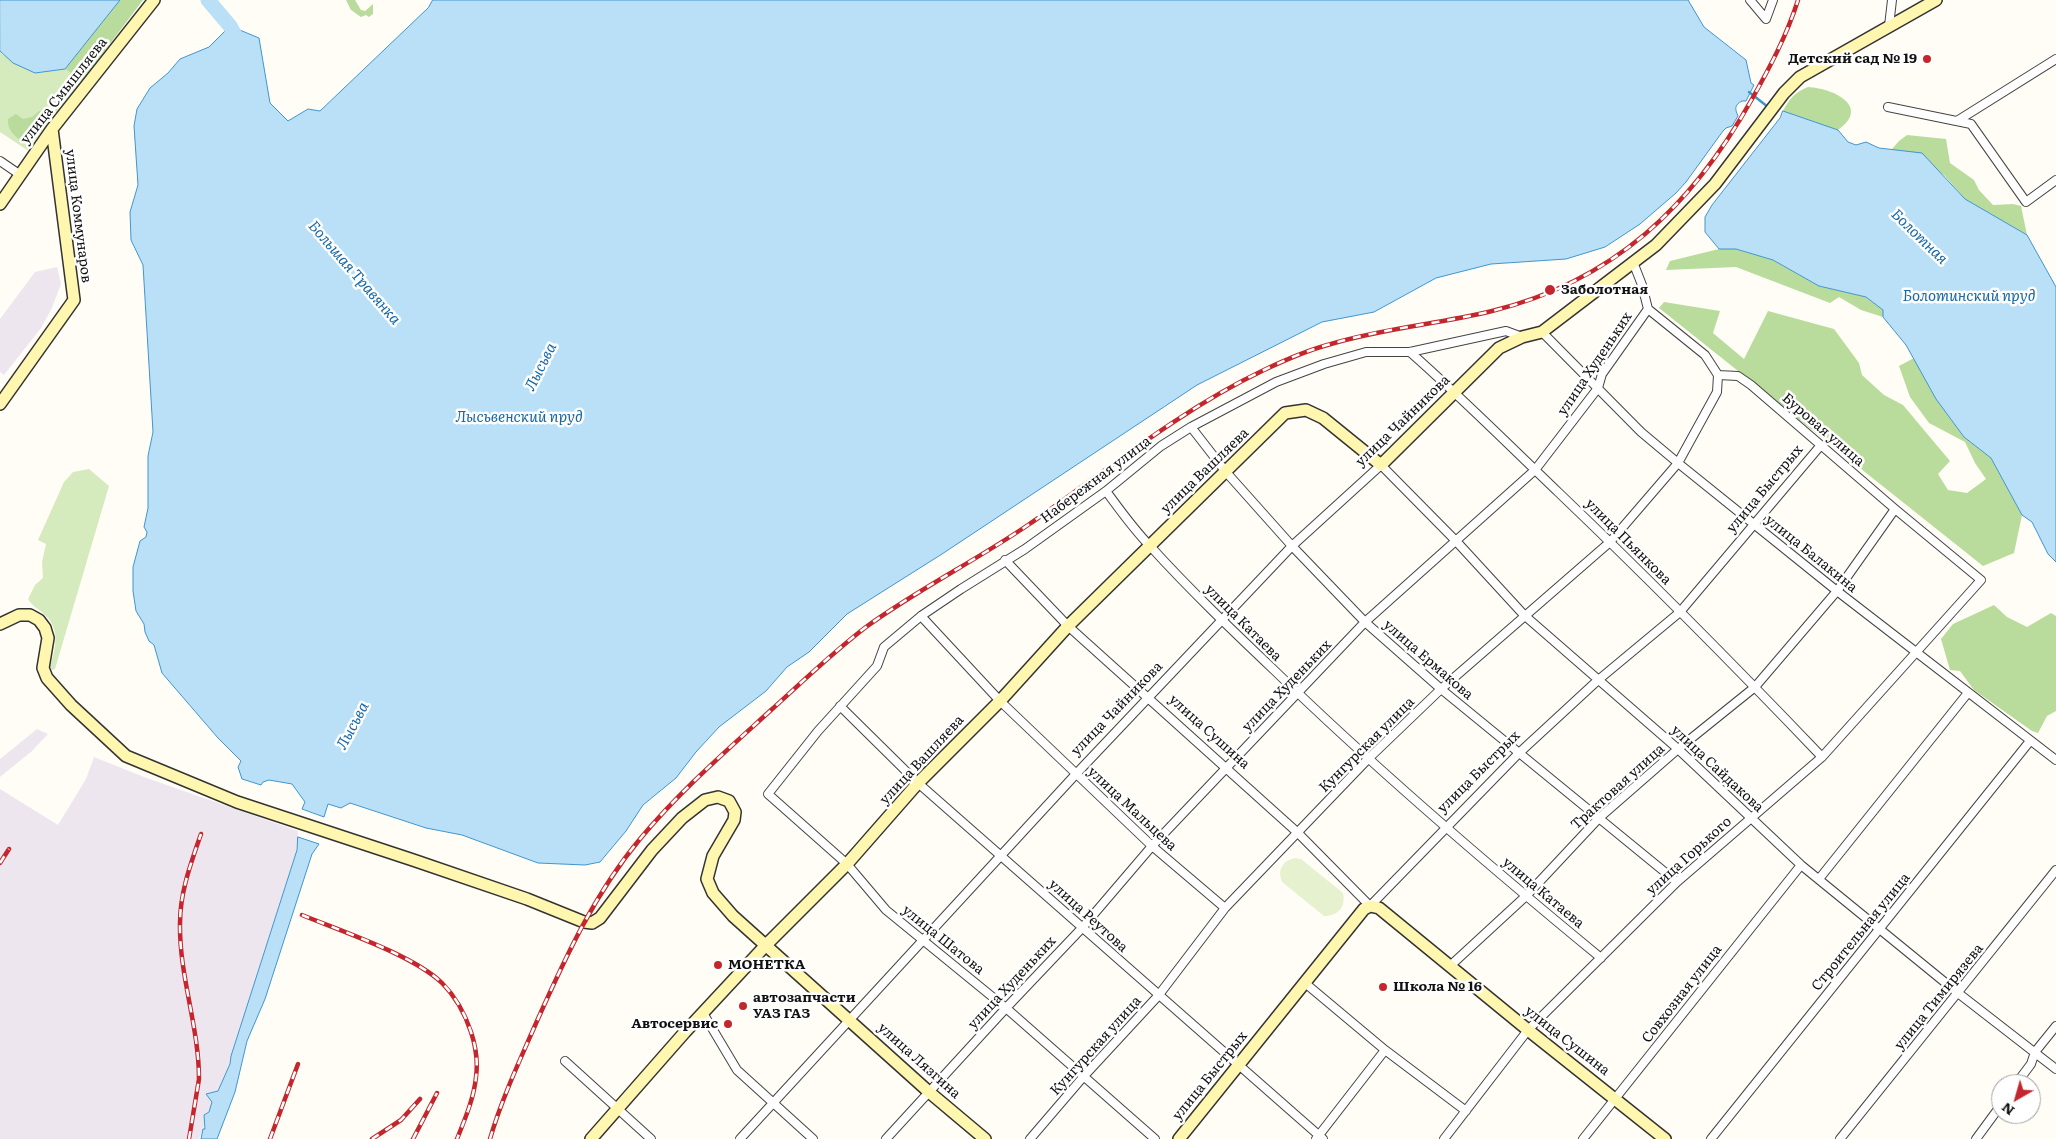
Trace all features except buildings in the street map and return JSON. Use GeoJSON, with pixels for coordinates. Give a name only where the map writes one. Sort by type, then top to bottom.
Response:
{"type":"FeatureCollection","features":[{"type":"Feature","properties":{"kind":"street","name":"улица Смышляева"},"geometry":{"type":"LineString","coordinates":[[0,204],[52,129],[154,0]]}},
{"type":"Feature","properties":{"kind":"street"},"geometry":{"type":"LineString","coordinates":[[1750,0],[1766,19],[1773,0]]}},
{"type":"Feature","properties":{"kind":"street"},"geometry":{"type":"LineString","coordinates":[[1889,26],[1892,0]]}},
{"type":"Feature","properties":{"kind":"street"},"geometry":{"type":"LineString","coordinates":[[1542,332],[1656,245],[1715,184],[1784,92],[1800,77],[1936,0]]}},
{"type":"Feature","properties":{"kind":"street"},"geometry":{"type":"LineString","coordinates":[[1956,121],[2056,60]]}},
{"type":"Feature","properties":{"kind":"street"},"geometry":{"type":"LineString","coordinates":[[1888,107],[1971,124],[2026,202],[2056,180]]}},
{"type":"Feature","properties":{"kind":"street","name":"улица Коммунаров"},"geometry":{"type":"LineString","coordinates":[[0,404],[74,300],[52,129]]}},
{"type":"Feature","properties":{"kind":"street"},"geometry":{"type":"LineString","coordinates":[[0,161],[19,174]]}},
{"type":"Feature","properties":{"kind":"street","name":"улица Худеньких"},"geometry":{"type":"LineString","coordinates":[[886,1139],[1082,928],[1152,846],[1225,767],[1365,622],[1535,470],[1598,388],[1602,374],[1648,309],[1642,285],[1633,262]]}},
{"type":"Feature","properties":{"kind":"street"},"geometry":{"type":"LineString","coordinates":[[1648,309],[1705,355],[1718,375]]}},
{"type":"Feature","properties":{"kind":"street","name":"Набережная улица"},"geometry":{"type":"LineString","coordinates":[[768,794],[818,731],[877,666],[884,647],[921,616],[1024,549],[1106,491],[1162,446],[1191,427],[1276,382],[1324,364],[1366,352],[1410,352],[1506,332],[1522,337]]}},
{"type":"Feature","properties":{"kind":"street","name":"улица Чайникова"},"geometry":{"type":"LineString","coordinates":[[740,1139],[1076,774],[1292,546],[1380,465],[1499,348],[1522,337],[1542,332]]}},
{"type":"Feature","properties":{"kind":"street","name":"улица Балакина"},"geometry":{"type":"LineString","coordinates":[[1542,332],[1641,432],[1678,463],[1967,694],[2056,760]]}},
{"type":"Feature","properties":{"kind":"street","name":"улица Пьянкова"},"geometry":{"type":"LineString","coordinates":[[1410,352],[1610,542],[1756,687],[1822,757]]}},
{"type":"Feature","properties":{"kind":"street","name":"Буровая улица"},"geometry":{"type":"LineString","coordinates":[[1718,375],[1738,376],[1751,384],[1895,509],[1981,580]]}},
{"type":"Feature","properties":{"kind":"street","name":"Кунгурская улица"},"geometry":{"type":"LineString","coordinates":[[1030,1139],[1084,1076],[1158,996],[1225,908],[1368,759],[1441,689],[1610,542],[1678,463],[1718,392],[1718,375]]}},
{"type":"Feature","properties":{"kind":"street","name":"улица Вашляева"},"geometry":{"type":"LineString","coordinates":[[591,1139],[766,945],[847,864],[918,783],[1000,701],[1068,626],[1285,413],[1306,410],[1323,418],[1380,465]]}},
{"type":"Feature","properties":{"kind":"street","name":"улица Ермакова"},"geometry":{"type":"LineString","coordinates":[[1191,427],[1226,472],[1292,546],[1365,622],[1441,689],[1676,882]]}},
{"type":"Feature","properties":{"kind":"street","name":"улица Быстрых"},"geometry":{"type":"LineString","coordinates":[[1178,1139],[1364,909],[1370,906],[1519,753],[1597,681],[1680,612],[1755,526],[1821,445]]}},
{"type":"Feature","properties":{"kind":"street","name":"улица Сайдакова"},"geometry":{"type":"LineString","coordinates":[[1380,465],[1456,541],[1524,615],[1597,681],[1678,749],[1801,865],[1879,930],[2056,1069]]}},
{"type":"Feature","properties":{"kind":"street","name":"улица Катаева"},"geometry":{"type":"LineString","coordinates":[[1106,491],[1149,546],[1298,693],[1368,759],[1526,896],[1601,958]]}},
{"type":"Feature","properties":{"kind":"street","name":"Трактовая улица"},"geometry":{"type":"LineString","coordinates":[[1450,966],[1526,896],[1599,818],[1678,749],[1756,687],[1837,591],[1895,509]]}},
{"type":"Feature","properties":{"kind":"street","name":"улица Сушина"},"geometry":{"type":"LineString","coordinates":[[1005,560],[1068,626],[1298,833],[1370,906],[1379,908],[1661,1138]]}},
{"type":"Feature","properties":{"kind":"street","name":"улица Горького"},"geometry":{"type":"LineString","coordinates":[[1444,1139],[1528,1030],[1676,882],[1822,757],[1981,580]]}},
{"type":"Feature","properties":{"kind":"street","name":"улица Лязгина"},"geometry":{"type":"LineString","coordinates":[[2,625],[19,615],[30,615],[39,620],[45,628],[48,638],[44,668],[47,678],[66,700],[126,756],[237,802],[527,899],[584,922],[592,923],[600,918],[652,850],[690,810],[712,797],[729,801],[735,812],[734,820],[713,856],[707,879],[713,893],[733,916],[929,1092],[985,1139]]}},
{"type":"Feature","properties":{"kind":"street","name":"улица Мальцева"},"geometry":{"type":"LineString","coordinates":[[921,616],[1000,701],[1152,846],[1225,908]]}},
{"type":"Feature","properties":{"kind":"street"},"geometry":{"type":"LineString","coordinates":[[1820,879],[1967,694]]}},
{"type":"Feature","properties":{"kind":"street","name":"улица Реутова"},"geometry":{"type":"LineString","coordinates":[[840,706],[918,783],[1319,1138]]}},
{"type":"Feature","properties":{"kind":"street","name":"Строительная улица"},"geometry":{"type":"LineString","coordinates":[[1711,1139],[2030,741]]}},
{"type":"Feature","properties":{"kind":"street","name":"улица Шатова"},"geometry":{"type":"LineString","coordinates":[[768,794],[847,864],[886,910],[1006,1008],[1155,1139]]}},
{"type":"Feature","properties":{"kind":"street","name":"Совхозная улица"},"geometry":{"type":"LineString","coordinates":[[1583,1139],[1801,865]]}},
{"type":"Feature","properties":{"kind":"street","name":"улица Тимирязева"},"geometry":{"type":"LineString","coordinates":[[1840,1139],[2056,870]]}},
{"type":"Feature","properties":{"kind":"street"},"geometry":{"type":"LineString","coordinates":[[1305,983],[1385,1050],[1466,1111]]}},
{"type":"Feature","properties":{"kind":"street"},"geometry":{"type":"LineString","coordinates":[[703,1013],[737,1070],[813,1139]]}},
{"type":"Feature","properties":{"kind":"street"},"geometry":{"type":"LineString","coordinates":[[2024,1074],[2031,1064],[2035,1052],[2056,1026]]}},
{"type":"Feature","properties":{"kind":"street"},"geometry":{"type":"LineString","coordinates":[[1319,1138],[1385,1050]]}},
{"type":"Feature","properties":{"kind":"street"},"geometry":{"type":"LineString","coordinates":[[565,1061],[652,1139]]}},
{"type":"Feature","properties":{"kind":"street"},"geometry":{"type":"LineString","coordinates":[[1976,1139],[1991,1119]]}},
{"type":"Feature","properties":{"kind":"shaded area"},"geometry":{"type":"Polygon","coordinates":[[[57,267],[61,284],[51,310],[41,328],[4,375],[0,372],[0,319],[35,272],[57,267]]]}},
{"type":"Feature","properties":{"kind":"shaded area"},"geometry":{"type":"Polygon","coordinates":[[[37,729],[48,734],[32,751],[0,777],[0,759],[37,729]]]}},
{"type":"Feature","properties":{"kind":"shaded area"},"geometry":{"type":"Polygon","coordinates":[[[94,757],[144,777],[298,831],[297,850],[230,1064],[199,1139],[0,1139],[0,789],[58,825],[86,779],[94,757]]]}},
{"type":"Feature","properties":{"kind":"green space"},"geometry":{"type":"Polygon","coordinates":[[[120,0],[143,0],[82,81],[65,69],[120,0]]]}},
{"type":"Feature","properties":{"kind":"green space"},"geometry":{"type":"Polygon","coordinates":[[[346,0],[355,0],[361,10],[365,11],[373,4],[373,14],[369,17],[366,15],[361,17],[351,10],[346,0]]]}},
{"type":"Feature","properties":{"kind":"green space"},"geometry":{"type":"Polygon","coordinates":[[[0,51],[35,73],[65,69],[82,81],[27,150],[0,132],[0,51]]]}},
{"type":"Feature","properties":{"kind":"green space"},"geometry":{"type":"Polygon","coordinates":[[[1808,87],[1818,88],[1837,95],[1850,106],[1851,113],[1847,121],[1838,130],[1783,111],[1793,96],[1808,87]]]}},
{"type":"Feature","properties":{"kind":"green space"},"geometry":{"type":"Polygon","coordinates":[[[39,111],[49,113],[22,142],[10,129],[8,119],[16,114],[23,119],[32,117],[39,111]]]}},
{"type":"Feature","properties":{"kind":"green space"},"geometry":{"type":"Polygon","coordinates":[[[1907,135],[1946,139],[1950,163],[1974,180],[1979,190],[1993,205],[2013,204],[2021,206],[2027,235],[1965,199],[1944,175],[1892,149],[1907,135]]]}},
{"type":"Feature","properties":{"kind":"green space"},"geometry":{"type":"Polygon","coordinates":[[[1719,249],[1736,249],[1773,260],[1819,286],[1866,297],[1883,310],[1883,317],[1861,310],[1839,297],[1830,303],[1736,267],[1666,270],[1670,261],[1719,249]]]}},
{"type":"Feature","properties":{"kind":"green space"},"geometry":{"type":"Polygon","coordinates":[[[1664,302],[1720,311],[1713,333],[1744,359],[1768,311],[1834,329],[1859,363],[1862,375],[1884,395],[1903,405],[1950,461],[1938,474],[1948,490],[1967,493],[1986,479],[1975,463],[1965,442],[1929,423],[1910,397],[1899,366],[1914,358],[1936,399],[1964,437],[1991,458],[2022,515],[2014,553],[1983,566],[1659,308],[1664,302]]]}},
{"type":"Feature","properties":{"kind":"green space"},"geometry":{"type":"Polygon","coordinates":[[[89,469],[109,486],[55,669],[52,670],[50,667],[54,654],[55,640],[53,627],[45,615],[28,599],[35,585],[43,578],[42,562],[46,544],[38,540],[64,482],[73,472],[89,469]]]}},
{"type":"Feature","properties":{"kind":"green space"},"geometry":{"type":"Polygon","coordinates":[[[1994,605],[2007,617],[2027,627],[2051,613],[2056,616],[2056,711],[2047,716],[2038,733],[2032,731],[1974,690],[1960,671],[1950,670],[1941,639],[1953,624],[1994,605]]]}},
{"type":"Feature","properties":{"kind":"green space"},"geometry":{"type":"Polygon","coordinates":[[[1295,858],[1301,859],[1343,893],[1344,898],[1340,910],[1329,916],[1324,916],[1282,882],[1280,870],[1287,861],[1295,858]]]}},
{"type":"Feature","properties":{"kind":"water"},"geometry":{"type":"Polygon","coordinates":[[[0,0],[120,0],[65,69],[35,73],[13,63],[0,51],[0,0]]]}},
{"type":"Feature","properties":{"kind":"water","name":"Лысьвенский пруд"},"geometry":{"type":"Polygon","coordinates":[[[433,0],[1688,0],[1704,27],[1746,60],[1751,83],[1754,85],[1746,101],[1742,101],[1736,106],[1738,116],[1732,126],[1723,131],[1676,193],[1640,224],[1605,247],[1566,259],[1491,264],[1436,278],[1374,312],[1322,322],[1197,385],[942,554],[847,614],[809,652],[787,667],[766,691],[719,727],[676,778],[643,805],[626,831],[600,862],[585,865],[538,863],[462,835],[426,828],[350,803],[341,808],[328,804],[324,817],[302,809],[305,802],[292,784],[269,780],[261,785],[242,779],[238,767],[241,761],[218,738],[162,673],[154,645],[149,641],[144,624],[136,611],[133,591],[133,567],[140,541],[146,537],[147,532],[144,527],[148,508],[148,456],[153,432],[143,265],[131,240],[130,212],[138,185],[134,126],[137,109],[150,88],[168,73],[180,59],[209,47],[230,26],[259,38],[270,103],[288,121],[308,109],[320,111],[428,8],[433,0]]]}},
{"type":"Feature","properties":{"kind":"water","name":"Болотинский пруд"},"geometry":{"type":"Polygon","coordinates":[[[1783,111],[1838,130],[1848,142],[1856,145],[1866,142],[1879,148],[1922,153],[1965,199],[2027,235],[2056,287],[2056,562],[2048,554],[2032,522],[2022,515],[1991,458],[1964,437],[1936,399],[1906,345],[1883,317],[1883,310],[1866,297],[1819,286],[1773,260],[1736,249],[1719,249],[1705,232],[1705,217],[1712,205],[1780,118],[1783,111]]]}},
{"type":"Feature","properties":{"kind":"water"},"geometry":{"type":"Polygon","coordinates":[[[298,837],[319,844],[312,854],[265,999],[247,1041],[235,1092],[217,1139],[201,1139],[203,1129],[205,1129],[204,1115],[209,1112],[212,1102],[206,1094],[218,1091],[230,1064],[297,850],[298,837]]]}},
{"type":"Feature","properties":{"kind":"waterway","name":"Большая Травянка"},"geometry":{"type":"LineString","coordinates":[[208,0],[230,26],[239,43]]}},
{"type":"Feature","properties":{"kind":"waterway","name":"Болотная"},"geometry":{"type":"LineString","coordinates":[[1749,92],[1768,107]]}},
{"type":"Feature","properties":{"kind":"railway"},"geometry":{"type":"LineString","coordinates":[[490,1139],[512,1079],[559,973],[582,926],[609,881],[640,839],[686,789],[829,658],[885,613],[1028,525],[1172,423],[1232,386],[1288,359],[1322,346],[1391,330],[1492,311],[1536,298],[1576,280],[1612,259],[1645,234],[1676,205],[1729,138],[1772,63],[1798,0]]}},
{"type":"Feature","properties":{"kind":"railway"},"geometry":{"type":"LineString","coordinates":[[189,1139],[199,1079],[196,1040],[183,962],[180,911],[184,889],[201,834]]}},
{"type":"Feature","properties":{"kind":"railway"},"geometry":{"type":"LineString","coordinates":[[0,863],[9,849]]}},
{"type":"Feature","properties":{"kind":"railway"},"geometry":{"type":"LineString","coordinates":[[302,915],[395,953],[442,983],[456,1000],[471,1032],[477,1066],[471,1101],[457,1139]]}},
{"type":"Feature","properties":{"kind":"railway"},"geometry":{"type":"LineString","coordinates":[[270,1139],[298,1064]]}},
{"type":"Feature","properties":{"kind":"railway"},"geometry":{"type":"LineString","coordinates":[[413,1139],[437,1093]]}},
{"type":"Feature","properties":{"kind":"railway"},"geometry":{"type":"LineString","coordinates":[[372,1139],[401,1120],[420,1099]]}},
{"type":"Feature","properties":{"kind":"place","name":"Детский сад № 19"},"geometry":{"type":"Point","coordinates":[1927,59]}},
{"type":"Feature","properties":{"kind":"place","name":"Заболотная"},"geometry":{"type":"Point","coordinates":[1550,290]}},
{"type":"Feature","properties":{"kind":"place","name":"МОНЕТКА"},"geometry":{"type":"Point","coordinates":[718,965]}},
{"type":"Feature","properties":{"kind":"place","name":"Школа № 16"},"geometry":{"type":"Point","coordinates":[1383,987]}},
{"type":"Feature","properties":{"kind":"place","name":"автозапчасти УАЗ ГАЗ"},"geometry":{"type":"Point","coordinates":[743,1006]}},
{"type":"Feature","properties":{"kind":"place","name":"Автосервис"},"geometry":{"type":"Point","coordinates":[728,1024]}},
{"type":"Feature","properties":{"kind":"water label","name":"Лысьва"},"geometry":{"type":"Point","coordinates":[541,367]}},
{"type":"Feature","properties":{"kind":"water label","name":"Лысьва"},"geometry":{"type":"Point","coordinates":[353,726]}}]}
